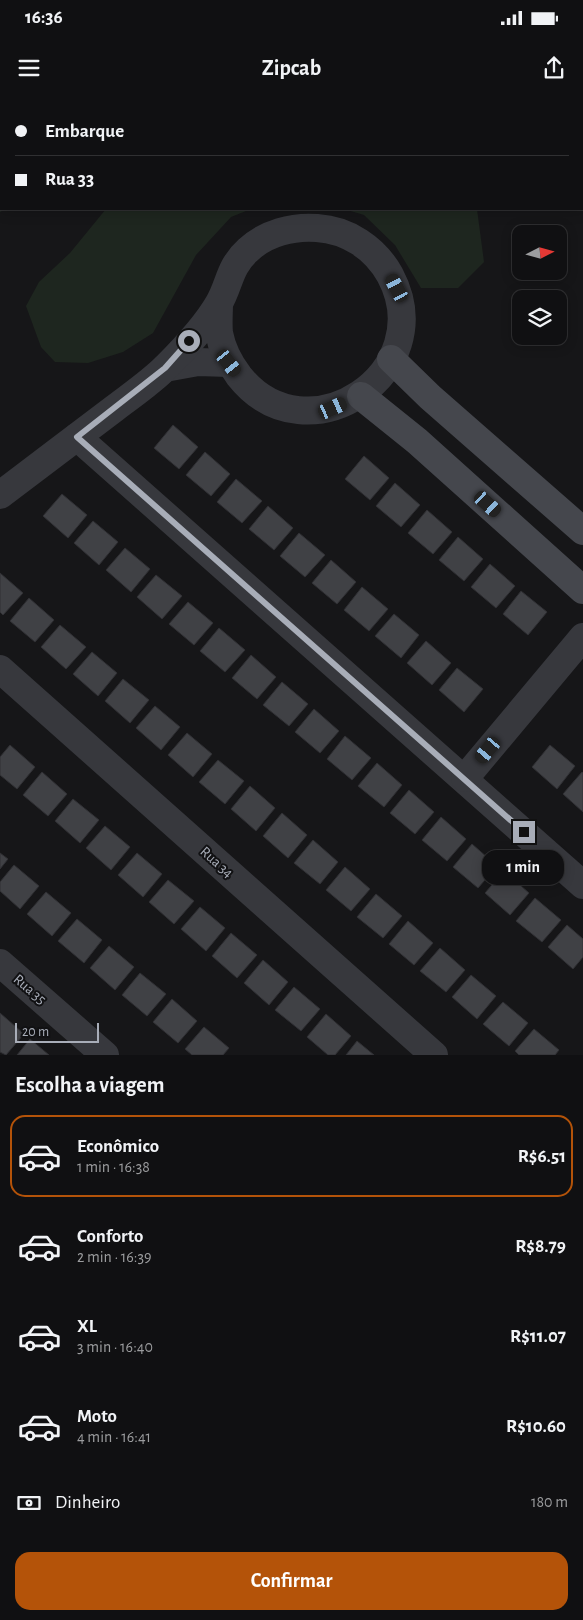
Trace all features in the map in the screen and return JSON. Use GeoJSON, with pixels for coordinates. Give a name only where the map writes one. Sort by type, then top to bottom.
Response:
{"type":"FeatureCollection","features":[{"type":"Feature","properties":{"kind":"street"},"geometry":{"type":"LineString","coordinates":[[303,226],[332,229],[360,241],[382,262],[397,288],[402,318],[397,348],[391,359],[383,375],[360,396],[333,408],[303,411],[273,404],[248,387],[229,363],[219,333],[219,303],[229,274],[248,250],[273,234],[303,226]]}},
{"type":"Feature","properties":{"kind":"street"},"geometry":{"type":"LineString","coordinates":[[0,495],[165,368],[219,303]]}},
{"type":"Feature","properties":{"kind":"street"},"geometry":{"type":"LineString","coordinates":[[391,359],[430,397],[583,531]]}},
{"type":"Feature","properties":{"kind":"street"},"geometry":{"type":"LineString","coordinates":[[165,368],[198,362],[229,363]]}},
{"type":"Feature","properties":{"kind":"street"},"geometry":{"type":"LineString","coordinates":[[360,396],[417,441],[583,590]]}},
{"type":"Feature","properties":{"kind":"street"},"geometry":{"type":"LineString","coordinates":[[77,437],[465,778],[583,885]]}},
{"type":"Feature","properties":{"kind":"street"},"geometry":{"type":"LineString","coordinates":[[465,778],[583,637]]}},
{"type":"Feature","properties":{"kind":"street","name":"Rua 34"},"geometry":{"type":"LineString","coordinates":[[0,669],[434,1055]]}},
{"type":"Feature","properties":{"kind":"street","name":"Rua 35"},"geometry":{"type":"LineString","coordinates":[[0,963],[104,1055]]}},
{"type":"Feature","properties":{"kind":"shaded area"},"geometry":{"type":"Polygon","coordinates":[[[105,210],[248,210],[231,217],[196,255],[153,333],[123,352],[88,363],[55,362],[41,347],[26,306],[39,282],[70,253],[105,210]]]}},
{"type":"Feature","properties":{"kind":"shaded area"},"geometry":{"type":"Polygon","coordinates":[[[347,210],[477,210],[484,262],[458,288],[421,288],[395,245],[364,215],[347,210]]]}},
{"type":"Feature","properties":{"kind":"building"},"geometry":{"type":"Polygon","coordinates":[[[173,425],[198,447],[179,469],[154,448],[173,425]]]}},
{"type":"Feature","properties":{"kind":"building"},"geometry":{"type":"Polygon","coordinates":[[[205,452],[230,474],[211,496],[186,475],[205,452]]]}},
{"type":"Feature","properties":{"kind":"building"},"geometry":{"type":"Polygon","coordinates":[[[364,456],[389,478],[370,500],[345,479],[364,456]]]}},
{"type":"Feature","properties":{"kind":"building"},"geometry":{"type":"Polygon","coordinates":[[[236,479],[262,501],[242,523],[217,502],[236,479]]]}},
{"type":"Feature","properties":{"kind":"building"},"geometry":{"type":"Polygon","coordinates":[[[395,483],[420,505],[401,527],[376,506],[395,483]]]}},
{"type":"Feature","properties":{"kind":"building"},"geometry":{"type":"Polygon","coordinates":[[[62,494],[87,515],[68,538],[43,516],[62,494]]]}},
{"type":"Feature","properties":{"kind":"building"},"geometry":{"type":"Polygon","coordinates":[[[268,506],[293,528],[274,550],[249,529],[268,506]]]}},
{"type":"Feature","properties":{"kind":"building"},"geometry":{"type":"Polygon","coordinates":[[[427,510],[452,532],[433,554],[408,533],[427,510]]]}},
{"type":"Feature","properties":{"kind":"building"},"geometry":{"type":"Polygon","coordinates":[[[93,521],[118,542],[99,565],[74,543],[93,521]]]}},
{"type":"Feature","properties":{"kind":"building"},"geometry":{"type":"Polygon","coordinates":[[[299,533],[325,555],[305,577],[280,556],[299,533]]]}},
{"type":"Feature","properties":{"kind":"building"},"geometry":{"type":"Polygon","coordinates":[[[458,537],[483,559],[464,581],[439,560],[458,537]]]}},
{"type":"Feature","properties":{"kind":"building"},"geometry":{"type":"Polygon","coordinates":[[[125,548],[150,569],[131,592],[106,570],[125,548]]]}},
{"type":"Feature","properties":{"kind":"building"},"geometry":{"type":"Polygon","coordinates":[[[331,560],[356,582],[337,604],[312,583],[331,560]]]}},
{"type":"Feature","properties":{"kind":"building"},"geometry":{"type":"Polygon","coordinates":[[[490,564],[515,586],[496,608],[471,587],[490,564]]]}},
{"type":"Feature","properties":{"kind":"building"},"geometry":{"type":"Polygon","coordinates":[[[0,573],[23,593],[3,615],[0,612],[0,573]]]}},
{"type":"Feature","properties":{"kind":"building"},"geometry":{"type":"Polygon","coordinates":[[[156,575],[182,596],[162,619],[137,597],[156,575]]]}},
{"type":"Feature","properties":{"kind":"building"},"geometry":{"type":"Polygon","coordinates":[[[362,587],[388,609],[369,631],[344,610],[362,587]]]}},
{"type":"Feature","properties":{"kind":"building"},"geometry":{"type":"Polygon","coordinates":[[[521,591],[547,612],[528,635],[503,614],[521,591]]]}},
{"type":"Feature","properties":{"kind":"building"},"geometry":{"type":"Polygon","coordinates":[[[29,598],[54,620],[35,642],[10,621],[29,598]]]}},
{"type":"Feature","properties":{"kind":"building"},"geometry":{"type":"Polygon","coordinates":[[[188,602],[213,623],[194,645],[169,624],[188,602]]]}},
{"type":"Feature","properties":{"kind":"building"},"geometry":{"type":"Polygon","coordinates":[[[394,614],[419,635],[401,658],[375,636],[394,614]]]}},
{"type":"Feature","properties":{"kind":"building"},"geometry":{"type":"Polygon","coordinates":[[[60,625],[86,647],[66,669],[41,647],[60,625]]]}},
{"type":"Feature","properties":{"kind":"building"},"geometry":{"type":"Polygon","coordinates":[[[219,628],[245,650],[225,672],[200,651],[219,628]]]}},
{"type":"Feature","properties":{"kind":"building"},"geometry":{"type":"Polygon","coordinates":[[[426,641],[451,663],[432,685],[407,663],[426,641]]]}},
{"type":"Feature","properties":{"kind":"building"},"geometry":{"type":"Polygon","coordinates":[[[92,652],[117,673],[98,696],[73,674],[92,652]]]}},
{"type":"Feature","properties":{"kind":"building"},"geometry":{"type":"Polygon","coordinates":[[[251,655],[276,677],[257,699],[232,678],[251,655]]]}},
{"type":"Feature","properties":{"kind":"building"},"geometry":{"type":"Polygon","coordinates":[[[457,668],[483,689],[464,712],[439,690],[457,668]]]}},
{"type":"Feature","properties":{"kind":"building"},"geometry":{"type":"Polygon","coordinates":[[[123,679],[149,700],[130,723],[105,701],[123,679]]]}},
{"type":"Feature","properties":{"kind":"building"},"geometry":{"type":"Polygon","coordinates":[[[282,682],[308,704],[289,726],[263,705],[282,682]]]}},
{"type":"Feature","properties":{"kind":"building"},"geometry":{"type":"Polygon","coordinates":[[[155,706],[180,727],[161,750],[136,728],[155,706]]]}},
{"type":"Feature","properties":{"kind":"building"},"geometry":{"type":"Polygon","coordinates":[[[314,709],[339,731],[320,753],[295,732],[314,709]]]}},
{"type":"Feature","properties":{"kind":"building"},"geometry":{"type":"Polygon","coordinates":[[[187,733],[212,754],[193,777],[168,755],[187,733]]]}},
{"type":"Feature","properties":{"kind":"building"},"geometry":{"type":"Polygon","coordinates":[[[345,736],[371,758],[352,780],[327,759],[345,736]]]}},
{"type":"Feature","properties":{"kind":"building"},"geometry":{"type":"Polygon","coordinates":[[[10,745],[35,767],[17,789],[0,775],[0,757],[10,745]]]}},
{"type":"Feature","properties":{"kind":"building"},"geometry":{"type":"Polygon","coordinates":[[[550,745],[575,766],[557,789],[532,767],[550,745]]]}},
{"type":"Feature","properties":{"kind":"building"},"geometry":{"type":"Polygon","coordinates":[[[218,760],[244,781],[225,804],[199,782],[218,760]]]}},
{"type":"Feature","properties":{"kind":"building"},"geometry":{"type":"Polygon","coordinates":[[[377,763],[402,785],[384,807],[358,786],[377,763]]]}},
{"type":"Feature","properties":{"kind":"building"},"geometry":{"type":"Polygon","coordinates":[[[42,772],[67,794],[48,816],[23,795],[42,772]]]}},
{"type":"Feature","properties":{"kind":"building"},"geometry":{"type":"Polygon","coordinates":[[[583,773],[583,812],[563,794],[583,773]]]}},
{"type":"Feature","properties":{"kind":"building"},"geometry":{"type":"Polygon","coordinates":[[[250,786],[275,808],[256,831],[231,809],[250,786]]]}},
{"type":"Feature","properties":{"kind":"building"},"geometry":{"type":"Polygon","coordinates":[[[409,790],[434,812],[415,834],[390,813],[409,790]]]}},
{"type":"Feature","properties":{"kind":"building"},"geometry":{"type":"Polygon","coordinates":[[[73,799],[99,820],[80,843],[55,821],[73,799]]]}},
{"type":"Feature","properties":{"kind":"building"},"geometry":{"type":"Polygon","coordinates":[[[282,813],[307,835],[288,858],[263,836],[282,813]]]}},
{"type":"Feature","properties":{"kind":"building"},"geometry":{"type":"Polygon","coordinates":[[[441,817],[466,839],[447,861],[422,840],[441,817]]]}},
{"type":"Feature","properties":{"kind":"building"},"geometry":{"type":"Polygon","coordinates":[[[105,826],[130,847],[111,870],[86,848],[105,826]]]}},
{"type":"Feature","properties":{"kind":"building"},"geometry":{"type":"Polygon","coordinates":[[[313,840],[338,862],[320,884],[294,863],[313,840]]]}},
{"type":"Feature","properties":{"kind":"building"},"geometry":{"type":"Polygon","coordinates":[[[472,844],[497,866],[478,888],[453,867],[472,844]]]}},
{"type":"Feature","properties":{"kind":"building"},"geometry":{"type":"Polygon","coordinates":[[[0,853],[8,859],[0,869],[0,853]]]}},
{"type":"Feature","properties":{"kind":"building"},"geometry":{"type":"Polygon","coordinates":[[[137,853],[162,874],[143,897],[118,875],[137,853]]]}},
{"type":"Feature","properties":{"kind":"building"},"geometry":{"type":"Polygon","coordinates":[[[14,865],[39,886],[20,909],[0,891],[0,882],[14,865]]]}},
{"type":"Feature","properties":{"kind":"building"},"geometry":{"type":"Polygon","coordinates":[[[345,867],[370,889],[351,911],[326,890],[345,867]]]}},
{"type":"Feature","properties":{"kind":"building"},"geometry":{"type":"Polygon","coordinates":[[[504,871],[529,893],[510,915],[485,893],[504,871]]]}},
{"type":"Feature","properties":{"kind":"building"},"geometry":{"type":"Polygon","coordinates":[[[168,880],[194,901],[174,924],[149,902],[168,880]]]}},
{"type":"Feature","properties":{"kind":"building"},"geometry":{"type":"Polygon","coordinates":[[[46,892],[71,913],[52,936],[27,914],[46,892]]]}},
{"type":"Feature","properties":{"kind":"building"},"geometry":{"type":"Polygon","coordinates":[[[376,894],[402,916],[383,938],[357,917],[376,894]]]}},
{"type":"Feature","properties":{"kind":"building"},"geometry":{"type":"Polygon","coordinates":[[[535,898],[561,920],[542,942],[516,921],[535,898]]]}},
{"type":"Feature","properties":{"kind":"building"},"geometry":{"type":"Polygon","coordinates":[[[200,907],[225,928],[206,951],[181,929],[200,907]]]}},
{"type":"Feature","properties":{"kind":"building"},"geometry":{"type":"Polygon","coordinates":[[[77,919],[102,940],[84,963],[58,941],[77,919]]]}},
{"type":"Feature","properties":{"kind":"building"},"geometry":{"type":"Polygon","coordinates":[[[408,921],[433,943],[414,965],[389,944],[408,921]]]}},
{"type":"Feature","properties":{"kind":"building"},"geometry":{"type":"Polygon","coordinates":[[[567,925],[583,939],[583,957],[573,969],[548,947],[567,925]]]}},
{"type":"Feature","properties":{"kind":"building"},"geometry":{"type":"Polygon","coordinates":[[[231,933],[257,955],[237,978],[212,956],[231,933]]]}},
{"type":"Feature","properties":{"kind":"building"},"geometry":{"type":"Polygon","coordinates":[[[109,946],[134,967],[115,990],[90,968],[109,946]]]}},
{"type":"Feature","properties":{"kind":"building"},"geometry":{"type":"Polygon","coordinates":[[[440,948],[465,970],[446,992],[420,971],[440,948]]]}},
{"type":"Feature","properties":{"kind":"building"},"geometry":{"type":"Polygon","coordinates":[[[263,960],[288,982],[269,1005],[244,983],[263,960]]]}},
{"type":"Feature","properties":{"kind":"building"},"geometry":{"type":"Polygon","coordinates":[[[140,973],[166,994],[147,1016],[122,995],[140,973]]]}},
{"type":"Feature","properties":{"kind":"building"},"geometry":{"type":"Polygon","coordinates":[[[471,975],[496,996],[477,1019],[452,997],[471,975]]]}},
{"type":"Feature","properties":{"kind":"building"},"geometry":{"type":"Polygon","coordinates":[[[294,987],[320,1009],[301,1031],[275,1010],[294,987]]]}},
{"type":"Feature","properties":{"kind":"building"},"geometry":{"type":"Polygon","coordinates":[[[172,999],[197,1021],[178,1043],[153,1022],[172,999]]]}},
{"type":"Feature","properties":{"kind":"building"},"geometry":{"type":"Polygon","coordinates":[[[503,1002],[528,1023],[509,1046],[483,1024],[503,1002]]]}},
{"type":"Feature","properties":{"kind":"building"},"geometry":{"type":"Polygon","coordinates":[[[0,1013],[24,1034],[6,1055],[0,1052],[0,1013]]]}},
{"type":"Feature","properties":{"kind":"building"},"geometry":{"type":"Polygon","coordinates":[[[326,1014],[351,1036],[335,1055],[328,1055],[307,1037],[326,1014]]]}},
{"type":"Feature","properties":{"kind":"building"},"geometry":{"type":"Polygon","coordinates":[[[204,1027],[229,1048],[223,1055],[192,1055],[185,1049],[204,1027]]]}},
{"type":"Feature","properties":{"kind":"building"},"geometry":{"type":"Polygon","coordinates":[[[534,1029],[559,1050],[555,1055],[519,1055],[515,1051],[534,1029]]]}},
{"type":"Feature","properties":{"kind":"building"},"geometry":{"type":"Polygon","coordinates":[[[30,1039],[49,1055],[17,1055],[30,1039]]]}},
{"type":"Feature","properties":{"kind":"building"},"geometry":{"type":"Polygon","coordinates":[[[357,1041],[374,1055],[346,1055],[357,1041]]]}},
{"type":"Feature","properties":{"kind":"route"},"geometry":{"type":"LineString","coordinates":[[189,341],[165,368],[77,437],[524,832]]}}]}
